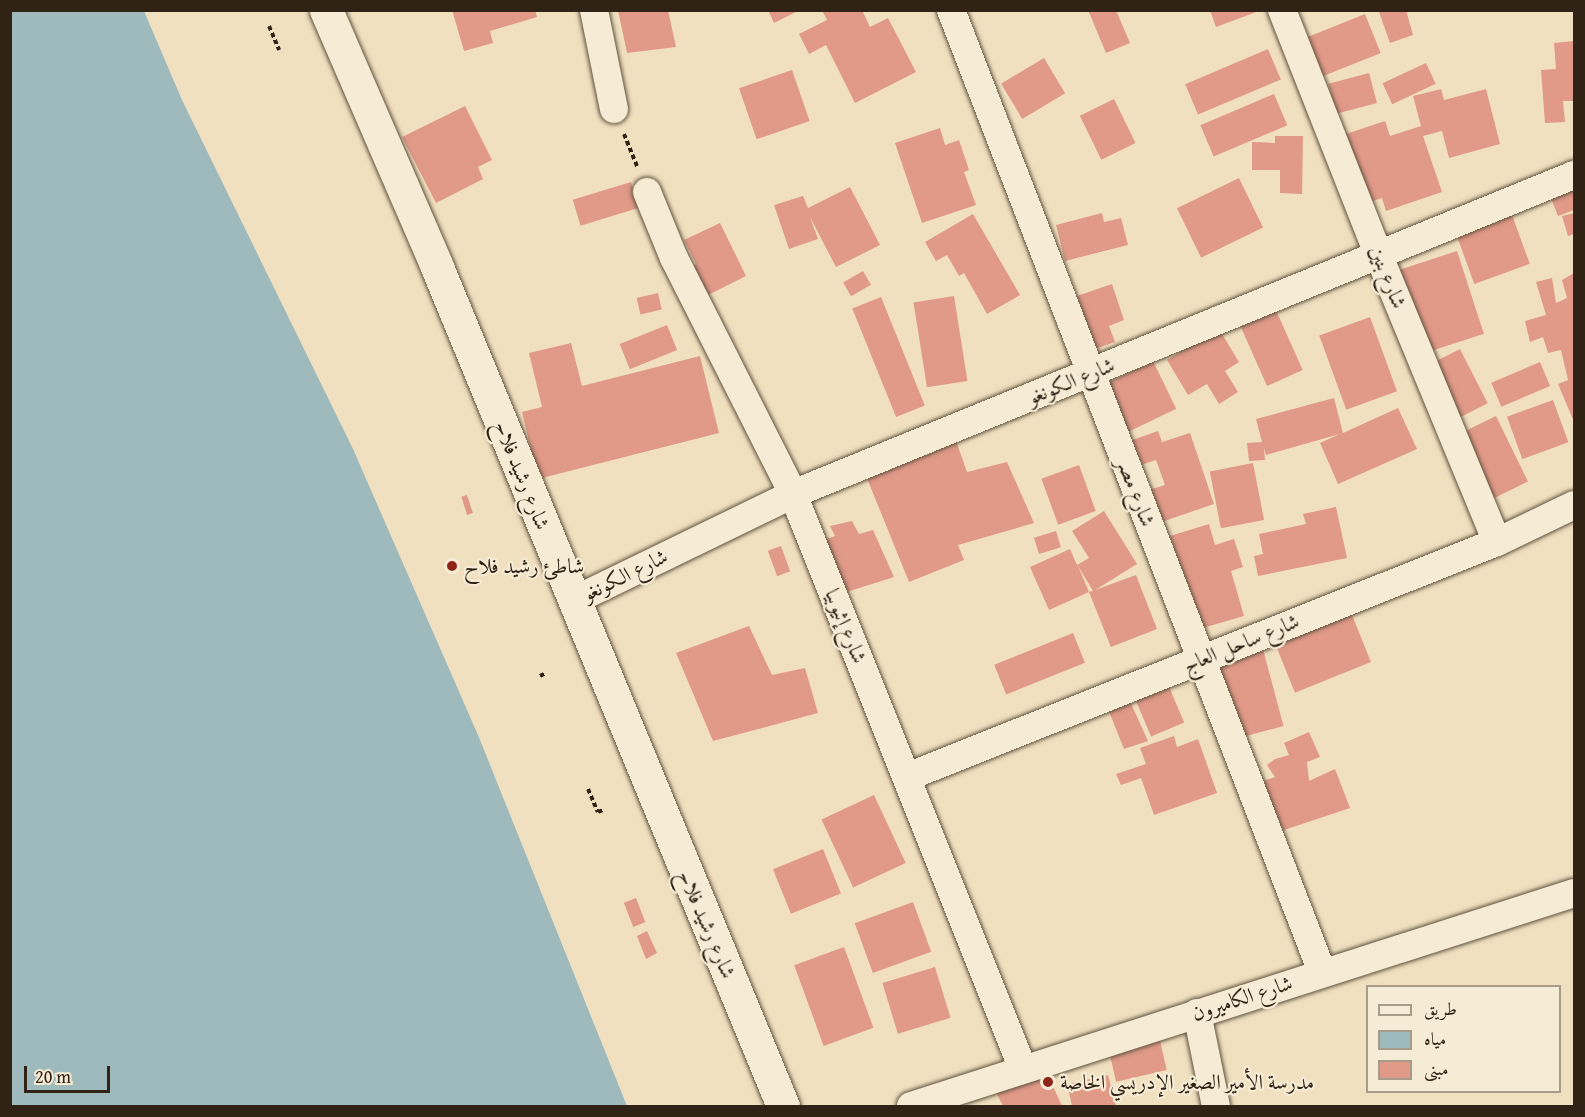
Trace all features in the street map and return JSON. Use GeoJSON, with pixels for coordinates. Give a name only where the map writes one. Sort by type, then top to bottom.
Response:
{"type":"FeatureCollection","features":[{"type":"Feature","properties":{"kind":"street","name":"شارع رشيد فلاح"},"geometry":{"type":"LineString","coordinates":[[326,10],[437,267],[783,1107]]}},
{"type":"Feature","properties":{"kind":"street"},"geometry":{"type":"LineString","coordinates":[[594,10],[614,109]]}},
{"type":"Feature","properties":{"kind":"street","name":"شارع مصر"},"geometry":{"type":"LineString","coordinates":[[951,10],[1322,972]]}},
{"type":"Feature","properties":{"kind":"street","name":"شارع بنين"},"geometry":{"type":"LineString","coordinates":[[1282,10],[1379,256],[1497,542]]}},
{"type":"Feature","properties":{"kind":"street","name":"شارع الكونغو"},"geometry":{"type":"LineString","coordinates":[[573,601],[793,494],[1575,176]]}},
{"type":"Feature","properties":{"kind":"street","name":"شارع إثيوبيا"},"geometry":{"type":"LineString","coordinates":[[647,192],[674,258],[793,494],[1023,1069]]}},
{"type":"Feature","properties":{"kind":"street","name":"شارع ساحل العاج"},"geometry":{"type":"LineString","coordinates":[[907,777],[1497,542],[1575,505]]}},
{"type":"Feature","properties":{"kind":"street","name":"شارع الكاميرون"},"geometry":{"type":"LineString","coordinates":[[911,1107],[1322,972],[1575,893]]}},
{"type":"Feature","properties":{"kind":"street"},"geometry":{"type":"LineString","coordinates":[[1197,1013],[1216,1107]]}},
{"type":"Feature","properties":{"kind":"path"},"geometry":{"type":"LineString","coordinates":[[269,26],[279,50]]}},
{"type":"Feature","properties":{"kind":"path"},"geometry":{"type":"LineString","coordinates":[[614,109],[647,192]]}},
{"type":"Feature","properties":{"kind":"path"},"geometry":{"type":"LineString","coordinates":[[540,676],[546,673]]}},
{"type":"Feature","properties":{"kind":"path"},"geometry":{"type":"LineString","coordinates":[[588,789],[598,812],[603,810]]}},
{"type":"Feature","properties":{"kind":"water"},"geometry":{"type":"Polygon","coordinates":[[[10,11],[144,11],[182,100],[353,449],[478,735],[627,1106],[11,1106],[10,11]]]}},
{"type":"Feature","properties":{"kind":"building"},"geometry":{"type":"Polygon","coordinates":[[[452,10],[535,10],[537,17],[490,31],[493,43],[464,51],[452,10]]]}},
{"type":"Feature","properties":{"kind":"building"},"geometry":{"type":"Polygon","coordinates":[[[618,10],[668,10],[676,47],[627,53],[618,10]]]}},
{"type":"Feature","properties":{"kind":"building"},"geometry":{"type":"Polygon","coordinates":[[[768,10],[800,10],[774,23],[768,10]]]}},
{"type":"Feature","properties":{"kind":"building"},"geometry":{"type":"Polygon","coordinates":[[[822,10],[862,10],[870,27],[888,18],[916,72],[855,103],[826,45],[809,54],[799,34],[827,20],[822,10]]]}},
{"type":"Feature","properties":{"kind":"building"},"geometry":{"type":"Polygon","coordinates":[[[1088,10],[1116,10],[1130,43],[1106,53],[1088,10]]]}},
{"type":"Feature","properties":{"kind":"building"},"geometry":{"type":"Polygon","coordinates":[[[1210,10],[1259,10],[1259,11],[1216,27],[1210,10]]]}},
{"type":"Feature","properties":{"kind":"building"},"geometry":{"type":"Polygon","coordinates":[[[1406,10],[1413,35],[1390,43],[1379,12],[1406,10]]]}},
{"type":"Feature","properties":{"kind":"building"},"geometry":{"type":"Polygon","coordinates":[[[1365,14],[1381,53],[1322,77],[1307,38],[1365,14]]]}},
{"type":"Feature","properties":{"kind":"building"},"geometry":{"type":"Polygon","coordinates":[[[1574,41],[1574,101],[1563,101],[1565,122],[1545,123],[1541,70],[1556,69],[1554,43],[1574,41]]]}},
{"type":"Feature","properties":{"kind":"building"},"geometry":{"type":"Polygon","coordinates":[[[1268,49],[1281,79],[1198,115],[1185,84],[1268,49]]]}},
{"type":"Feature","properties":{"kind":"building"},"geometry":{"type":"Polygon","coordinates":[[[1044,58],[1065,93],[1022,119],[1001,84],[1044,58]]]}},
{"type":"Feature","properties":{"kind":"building"},"geometry":{"type":"Polygon","coordinates":[[[1426,63],[1436,84],[1392,104],[1382,83],[1426,63]]]}},
{"type":"Feature","properties":{"kind":"building"},"geometry":{"type":"Polygon","coordinates":[[[792,70],[810,121],[757,139],[739,88],[792,70]]]}},
{"type":"Feature","properties":{"kind":"building"},"geometry":{"type":"Polygon","coordinates":[[[1369,73],[1377,103],[1336,114],[1328,84],[1369,73]]]}},
{"type":"Feature","properties":{"kind":"building"},"geometry":{"type":"Polygon","coordinates":[[[1441,89],[1444,100],[1486,89],[1500,144],[1449,158],[1442,131],[1423,136],[1442,192],[1386,211],[1382,198],[1367,203],[1340,136],[1385,121],[1390,136],[1421,126],[1413,96],[1441,89]]]}},
{"type":"Feature","properties":{"kind":"building"},"geometry":{"type":"Polygon","coordinates":[[[1274,94],[1287,125],[1214,157],[1200,125],[1274,94]]]}},
{"type":"Feature","properties":{"kind":"building"},"geometry":{"type":"Polygon","coordinates":[[[1114,99],[1135,143],[1101,160],[1080,116],[1114,99]]]}},
{"type":"Feature","properties":{"kind":"building"},"geometry":{"type":"Polygon","coordinates":[[[465,106],[492,160],[478,167],[483,179],[436,203],[402,137],[465,106]]]}},
{"type":"Feature","properties":{"kind":"building"},"geometry":{"type":"Polygon","coordinates":[[[940,128],[945,145],[959,140],[969,170],[964,172],[976,205],[922,223],[895,143],[940,128]]]}},
{"type":"Feature","properties":{"kind":"building"},"geometry":{"type":"Polygon","coordinates":[[[1275,136],[1303,136],[1302,194],[1280,193],[1280,170],[1252,170],[1252,142],[1275,143],[1275,136]]]}},
{"type":"Feature","properties":{"kind":"building"},"geometry":{"type":"Polygon","coordinates":[[[1239,178],[1263,227],[1201,258],[1177,208],[1239,178]]]}},
{"type":"Feature","properties":{"kind":"building"},"geometry":{"type":"Polygon","coordinates":[[[1574,181],[1574,210],[1558,216],[1548,191],[1574,181]]]}},
{"type":"Feature","properties":{"kind":"building"},"geometry":{"type":"Polygon","coordinates":[[[631,182],[639,208],[581,226],[573,200],[631,182]]]}},
{"type":"Feature","properties":{"kind":"building"},"geometry":{"type":"Polygon","coordinates":[[[850,187],[880,245],[836,267],[810,217],[818,239],[789,249],[774,205],[803,196],[808,208],[850,187]]]}},
{"type":"Feature","properties":{"kind":"building"},"geometry":{"type":"Polygon","coordinates":[[[1102,213],[1104,222],[1121,218],[1128,245],[1065,261],[1056,225],[1102,213]]]}},
{"type":"Feature","properties":{"kind":"building"},"geometry":{"type":"Polygon","coordinates":[[[1574,213],[1574,234],[1568,236],[1562,216],[1574,213]]]}},
{"type":"Feature","properties":{"kind":"building"},"geometry":{"type":"Polygon","coordinates":[[[973,214],[1020,295],[987,314],[964,273],[959,276],[947,255],[936,261],[925,242],[973,214]]]}},
{"type":"Feature","properties":{"kind":"building"},"geometry":{"type":"Polygon","coordinates":[[[1512,215],[1530,264],[1474,284],[1457,235],[1512,215]]]}},
{"type":"Feature","properties":{"kind":"building"},"geometry":{"type":"Polygon","coordinates":[[[720,223],[746,276],[706,296],[691,267],[696,264],[684,240],[720,223]]]}},
{"type":"Feature","properties":{"kind":"building"},"geometry":{"type":"Polygon","coordinates":[[[1457,251],[1484,334],[1421,354],[1394,271],[1457,251]]]}},
{"type":"Feature","properties":{"kind":"building"},"geometry":{"type":"Polygon","coordinates":[[[863,271],[871,285],[851,296],[843,282],[863,271]]]}},
{"type":"Feature","properties":{"kind":"building"},"geometry":{"type":"Polygon","coordinates":[[[1574,273],[1574,422],[1558,384],[1568,380],[1561,350],[1548,353],[1543,337],[1530,342],[1525,321],[1546,315],[1536,282],[1552,278],[1556,303],[1567,298],[1562,280],[1574,273]]]}},
{"type":"Feature","properties":{"kind":"building"},"geometry":{"type":"Polygon","coordinates":[[[1112,284],[1124,320],[1109,326],[1115,342],[1095,349],[1077,296],[1112,284]]]}},
{"type":"Feature","properties":{"kind":"building"},"geometry":{"type":"Polygon","coordinates":[[[658,293],[662,310],[640,315],[637,298],[658,293]]]}},
{"type":"Feature","properties":{"kind":"building"},"geometry":{"type":"Polygon","coordinates":[[[954,296],[967,381],[927,387],[914,302],[954,296]]]}},
{"type":"Feature","properties":{"kind":"building"},"geometry":{"type":"Polygon","coordinates":[[[881,297],[925,405],[896,417],[852,309],[881,297]]]}},
{"type":"Feature","properties":{"kind":"building"},"geometry":{"type":"Polygon","coordinates":[[[1275,308],[1303,370],[1267,386],[1239,324],[1275,308]]]}},
{"type":"Feature","properties":{"kind":"building"},"geometry":{"type":"Polygon","coordinates":[[[1370,317],[1397,391],[1346,410],[1319,335],[1370,317]]]}},
{"type":"Feature","properties":{"kind":"building"},"geometry":{"type":"Polygon","coordinates":[[[667,325],[677,350],[630,369],[620,344],[667,325]]]}},
{"type":"Feature","properties":{"kind":"building"},"geometry":{"type":"Polygon","coordinates":[[[1219,329],[1239,362],[1225,371],[1238,392],[1219,404],[1207,384],[1188,395],[1167,360],[1219,329]]]}},
{"type":"Feature","properties":{"kind":"building"},"geometry":{"type":"Polygon","coordinates":[[[571,343],[582,386],[700,356],[719,433],[538,479],[522,412],[542,407],[529,353],[571,343]]]}},
{"type":"Feature","properties":{"kind":"building"},"geometry":{"type":"Polygon","coordinates":[[[1460,349],[1488,403],[1453,421],[1425,367],[1460,349]]]}},
{"type":"Feature","properties":{"kind":"building"},"geometry":{"type":"Polygon","coordinates":[[[1153,361],[1176,409],[1125,434],[1102,386],[1153,361]]]}},
{"type":"Feature","properties":{"kind":"building"},"geometry":{"type":"Polygon","coordinates":[[[1540,362],[1550,386],[1501,407],[1491,383],[1540,362]]]}},
{"type":"Feature","properties":{"kind":"building"},"geometry":{"type":"Polygon","coordinates":[[[1334,398],[1343,433],[1398,408],[1417,449],[1338,484],[1320,443],[1340,434],[1266,455],[1264,448],[1265,460],[1249,461],[1247,443],[1262,442],[1256,419],[1334,398]]]}},
{"type":"Feature","properties":{"kind":"building"},"geometry":{"type":"Polygon","coordinates":[[[1553,400],[1568,442],[1522,459],[1507,417],[1553,400]]]}},
{"type":"Feature","properties":{"kind":"building"},"geometry":{"type":"Polygon","coordinates":[[[1496,416],[1528,482],[1490,500],[1458,434],[1496,416]]]}},
{"type":"Feature","properties":{"kind":"building"},"geometry":{"type":"Polygon","coordinates":[[[1158,431],[1162,442],[1190,433],[1214,504],[1153,525],[1142,492],[1165,485],[1156,460],[1129,469],[1121,444],[1158,431]]]}},
{"type":"Feature","properties":{"kind":"building"},"geometry":{"type":"Polygon","coordinates":[[[955,438],[967,472],[1007,462],[1034,523],[958,545],[964,560],[909,582],[862,466],[955,438]]]}},
{"type":"Feature","properties":{"kind":"building"},"geometry":{"type":"Polygon","coordinates":[[[1253,463],[1264,520],[1221,528],[1210,471],[1253,463]]]}},
{"type":"Feature","properties":{"kind":"building"},"geometry":{"type":"Polygon","coordinates":[[[1079,465],[1096,511],[1058,525],[1041,479],[1079,465]]]}},
{"type":"Feature","properties":{"kind":"building"},"geometry":{"type":"Polygon","coordinates":[[[467,495],[473,513],[467,515],[461,497],[467,495]]]}},
{"type":"Feature","properties":{"kind":"building"},"geometry":{"type":"Polygon","coordinates":[[[1336,507],[1347,558],[1258,576],[1254,556],[1263,554],[1259,534],[1306,524],[1303,514],[1336,507]]]}},
{"type":"Feature","properties":{"kind":"building"},"geometry":{"type":"Polygon","coordinates":[[[1104,511],[1137,564],[1095,590],[1136,575],[1157,629],[1111,647],[1089,592],[1049,610],[1030,567],[1070,549],[1077,565],[1089,558],[1072,531],[1104,511]],[[1078,566],[1089,592],[1093,591],[1078,566]]]}},
{"type":"Feature","properties":{"kind":"building"},"geometry":{"type":"Polygon","coordinates":[[[852,521],[859,534],[873,530],[894,577],[831,597],[819,542],[835,536],[830,526],[852,521]]]}},
{"type":"Feature","properties":{"kind":"building"},"geometry":{"type":"Polygon","coordinates":[[[1209,524],[1215,545],[1234,539],[1243,567],[1231,571],[1244,616],[1199,629],[1170,536],[1209,524]]]}},
{"type":"Feature","properties":{"kind":"building"},"geometry":{"type":"Polygon","coordinates":[[[1056,531],[1061,547],[1039,554],[1034,538],[1056,531]]]}},
{"type":"Feature","properties":{"kind":"building"},"geometry":{"type":"Polygon","coordinates":[[[781,546],[790,571],[777,576],[768,551],[781,546]]]}},
{"type":"Feature","properties":{"kind":"building"},"geometry":{"type":"Polygon","coordinates":[[[1350,610],[1371,662],[1295,693],[1274,641],[1350,610]]]}},
{"type":"Feature","properties":{"kind":"building"},"geometry":{"type":"Polygon","coordinates":[[[749,626],[772,675],[805,668],[818,713],[713,741],[676,653],[749,626]]]}},
{"type":"Feature","properties":{"kind":"building"},"geometry":{"type":"Polygon","coordinates":[[[1073,633],[1085,663],[1006,695],[994,665],[1073,633]]]}},
{"type":"Feature","properties":{"kind":"building"},"geometry":{"type":"Polygon","coordinates":[[[1261,642],[1284,726],[1233,739],[1211,655],[1261,642]]]}},
{"type":"Feature","properties":{"kind":"building"},"geometry":{"type":"Polygon","coordinates":[[[1167,682],[1184,723],[1151,737],[1134,696],[1167,682]]]}},
{"type":"Feature","properties":{"kind":"building"},"geometry":{"type":"Polygon","coordinates":[[[1128,697],[1148,741],[1124,749],[1106,704],[1128,697]]]}},
{"type":"Feature","properties":{"kind":"building"},"geometry":{"type":"Polygon","coordinates":[[[1309,732],[1320,757],[1307,762],[1309,781],[1335,769],[1350,808],[1272,834],[1254,784],[1275,777],[1267,765],[1275,759],[1289,755],[1284,743],[1309,732]]]}},
{"type":"Feature","properties":{"kind":"building"},"geometry":{"type":"Polygon","coordinates":[[[1174,736],[1177,747],[1198,739],[1217,793],[1154,815],[1141,778],[1121,785],[1116,774],[1146,764],[1140,748],[1174,736]]]}},
{"type":"Feature","properties":{"kind":"building"},"geometry":{"type":"Polygon","coordinates":[[[874,795],[906,863],[853,887],[821,820],[874,795]]]}},
{"type":"Feature","properties":{"kind":"building"},"geometry":{"type":"Polygon","coordinates":[[[823,849],[841,894],[791,914],[773,869],[823,849]]]}},
{"type":"Feature","properties":{"kind":"building"},"geometry":{"type":"Polygon","coordinates":[[[636,898],[645,922],[633,927],[624,903],[636,898]]]}},
{"type":"Feature","properties":{"kind":"building"},"geometry":{"type":"Polygon","coordinates":[[[913,902],[931,952],[873,973],[855,923],[913,902]]]}},
{"type":"Feature","properties":{"kind":"building"},"geometry":{"type":"Polygon","coordinates":[[[647,931],[657,953],[646,959],[637,936],[647,931]]]}},
{"type":"Feature","properties":{"kind":"building"},"geometry":{"type":"Polygon","coordinates":[[[844,947],[873,1028],[824,1046],[794,965],[844,947]]]}},
{"type":"Feature","properties":{"kind":"building"},"geometry":{"type":"Polygon","coordinates":[[[935,967],[950,1018],[898,1034],[882,983],[935,967]]]}},
{"type":"Feature","properties":{"kind":"building"},"geometry":{"type":"Polygon","coordinates":[[[1158,1032],[1167,1070],[1116,1082],[1107,1044],[1158,1032]]]}},
{"type":"Feature","properties":{"kind":"building"},"geometry":{"type":"Polygon","coordinates":[[[1045,1069],[1062,1106],[1003,1106],[996,1092],[1045,1069]]]}},
{"type":"Feature","properties":{"kind":"building"},"geometry":{"type":"Polygon","coordinates":[[[1108,1075],[1116,1106],[1072,1106],[1067,1084],[1108,1075]]]}},
{"type":"Feature","properties":{"kind":"place","name":"شاطئ رشيد فلاح"},"geometry":{"type":"Point","coordinates":[452,566]}},
{"type":"Feature","properties":{"kind":"place","name":"مدرسة الأمير الصغير الإدريسي الخاصة"},"geometry":{"type":"Point","coordinates":[1048,1082]}}]}
